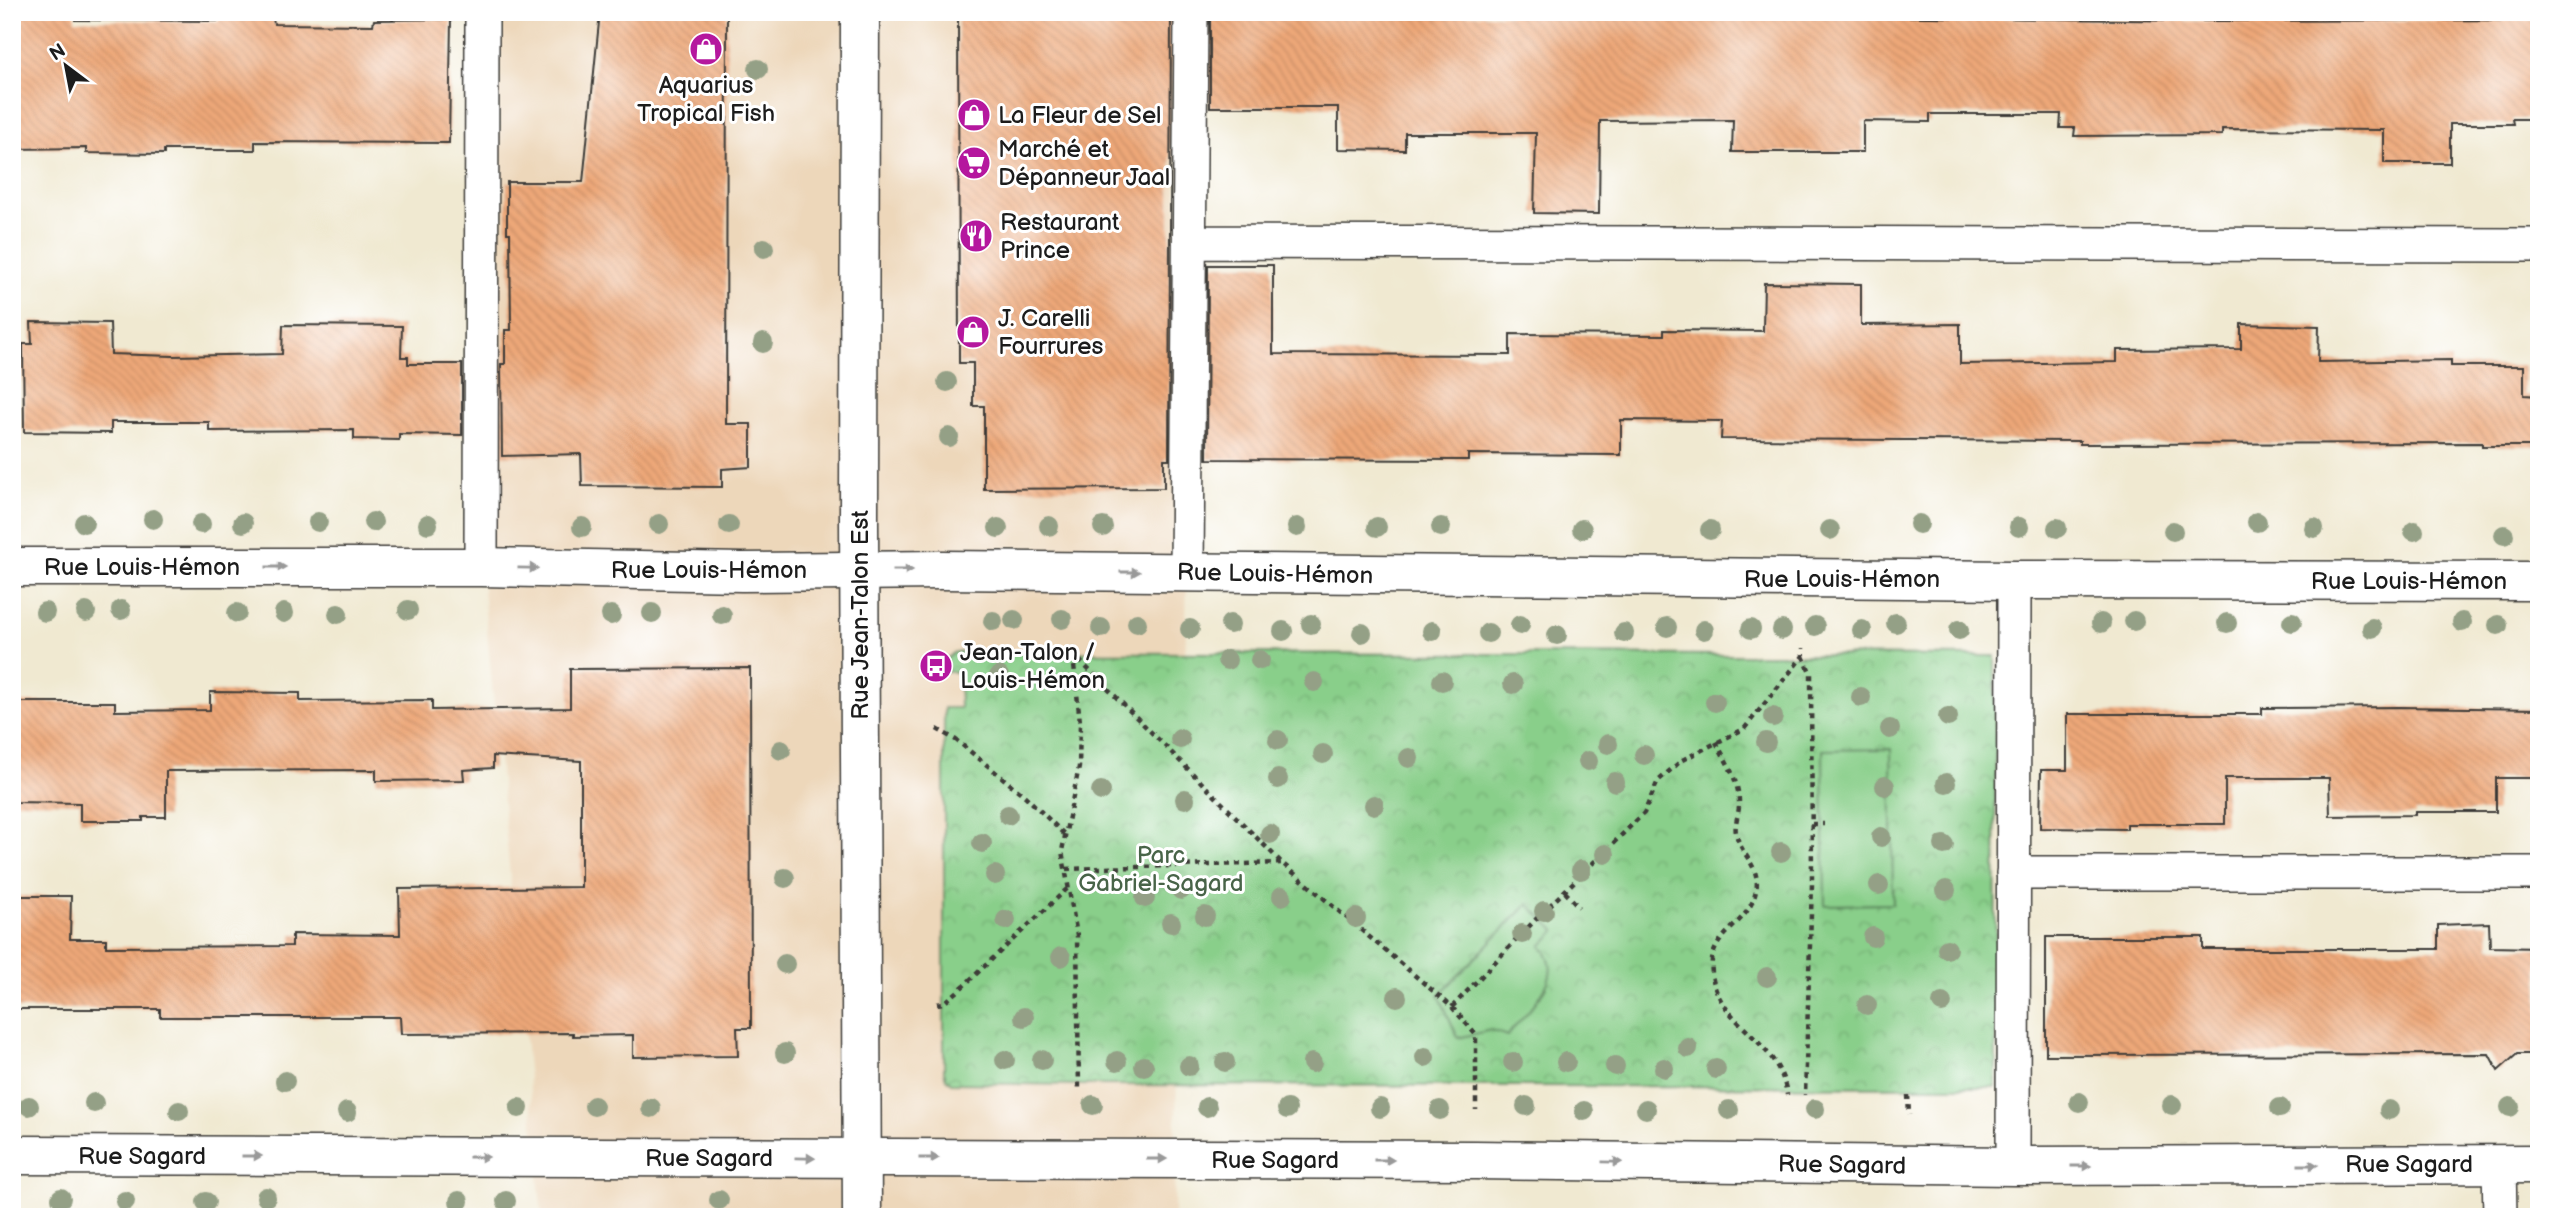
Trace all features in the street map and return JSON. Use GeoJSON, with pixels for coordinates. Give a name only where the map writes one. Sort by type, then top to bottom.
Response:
{"type":"FeatureCollection","features":[{"type":"Feature","properties":{"kind":"street","name":"Rue Jean-Talon Est"},"geometry":{"type":"LineString","coordinates":[[860,12],[862,1217]]}},
{"type":"Feature","properties":{"kind":"street","name":"Rue Louis-Hémon"},"geometry":{"type":"LineString","coordinates":[[12,566],[481,567],[742,572],[860,570],[2014,580],[2539,581]]}},
{"type":"Feature","properties":{"kind":"street","name":"Rue Sagard"},"geometry":{"type":"LineString","coordinates":[[12,1155],[1475,1160],[2012,1166],[2539,1164]]}},
{"type":"Feature","properties":{"kind":"lane"},"geometry":{"type":"LineString","coordinates":[[481,567],[482,12]]}},
{"type":"Feature","properties":{"kind":"lane"},"geometry":{"type":"LineString","coordinates":[[1187,573],[1191,12]]}},
{"type":"Feature","properties":{"kind":"lane"},"geometry":{"type":"LineString","coordinates":[[1190,242],[2539,244]]}},
{"type":"Feature","properties":{"kind":"lane"},"geometry":{"type":"LineString","coordinates":[[2012,1166],[2014,580]]}},
{"type":"Feature","properties":{"kind":"lane"},"geometry":{"type":"LineString","coordinates":[[2012,873],[2539,873]]}},
{"type":"Feature","properties":{"kind":"lane"},"geometry":{"type":"LineString","coordinates":[[2499,1164],[2500,1217]]}},
{"type":"Feature","properties":{"kind":"path"},"geometry":{"type":"LineString","coordinates":[[1072,646],[1080,722],[1079,767],[1062,851],[1077,935],[1079,1091]]}},
{"type":"Feature","properties":{"kind":"path"},"geometry":{"type":"LineString","coordinates":[[1803,648],[1803,656],[1811,674],[1812,824],[1805,1094]]}},
{"type":"Feature","properties":{"kind":"path"},"geometry":{"type":"LineString","coordinates":[[1072,653],[1282,863],[1452,1007],[1476,1035],[1476,1121]]}},
{"type":"Feature","properties":{"kind":"path"},"geometry":{"type":"LineString","coordinates":[[1452,1007],[1644,813],[1658,781],[1682,760],[1744,729],[1803,656]]}},
{"type":"Feature","properties":{"kind":"path"},"geometry":{"type":"LineString","coordinates":[[937,729],[956,740],[1025,796],[1065,835]]}},
{"type":"Feature","properties":{"kind":"path"},"geometry":{"type":"LineString","coordinates":[[1716,742],[1738,789],[1740,805],[1735,832],[1752,863],[1756,885],[1748,909],[1720,940],[1712,954],[1713,981],[1720,1000],[1755,1037],[1782,1072],[1787,1095]]}},
{"type":"Feature","properties":{"kind":"path"},"geometry":{"type":"LineString","coordinates":[[1812,824],[1824,824]]}},
{"type":"Feature","properties":{"kind":"path"},"geometry":{"type":"LineString","coordinates":[[1066,869],[1282,863]]}},
{"type":"Feature","properties":{"kind":"path"},"geometry":{"type":"LineString","coordinates":[[937,1004],[944,1003],[957,992],[1069,887]]}},
{"type":"Feature","properties":{"kind":"path"},"geometry":{"type":"LineString","coordinates":[[1565,892],[1579,906]]}},
{"type":"Feature","properties":{"kind":"shaded area"},"geometry":{"type":"Polygon","coordinates":[[[485,12],[1171,12],[1187,573],[1174,1217],[542,1217],[481,567],[485,12]]]}},
{"type":"Feature","properties":{"kind":"green space","name":"Parc Gabriel-Sagard"},"geometry":{"type":"Polygon","coordinates":[[[955,652],[1995,656],[1996,1087],[951,1083],[944,1071],[944,708],[960,708],[959,672],[944,672],[944,661],[955,652]]]}},
{"type":"Feature","properties":{"kind":"green space"},"geometry":{"type":"Polygon","coordinates":[[[1891,749],[1893,904],[1825,905],[1823,750],[1891,749]]]}},
{"type":"Feature","properties":{"kind":"green space"},"geometry":{"type":"Polygon","coordinates":[[[1528,904],[1556,931],[1541,946],[1549,957],[1551,969],[1542,993],[1507,1036],[1491,1030],[1458,1038],[1439,995],[1528,904]]]}},
{"type":"Feature","properties":{"kind":"building"},"geometry":{"type":"Polygon","coordinates":[[[12,12],[75,12],[75,20],[219,21],[219,18],[273,18],[274,24],[373,25],[374,20],[451,19],[449,143],[255,142],[255,150],[164,150],[164,154],[86,153],[86,148],[12,149],[12,12]]]}},
{"type":"Feature","properties":{"kind":"building"},"geometry":{"type":"Polygon","coordinates":[[[600,12],[727,12],[726,424],[751,424],[751,467],[722,469],[722,487],[582,486],[581,454],[502,456],[501,364],[505,364],[505,330],[511,330],[507,182],[583,182],[600,12]]]}},
{"type":"Feature","properties":{"kind":"building"},"geometry":{"type":"Polygon","coordinates":[[[958,12],[1171,12],[1169,459],[1164,459],[1164,488],[984,489],[984,406],[973,406],[973,363],[959,363],[958,12]]]}},
{"type":"Feature","properties":{"kind":"building"},"geometry":{"type":"Polygon","coordinates":[[[1339,14],[1863,16],[2192,21],[2539,20],[2539,119],[2512,119],[2513,124],[2450,124],[2450,163],[2384,163],[2384,130],[2222,129],[2222,135],[2074,136],[2075,128],[2060,128],[2061,114],[1930,114],[1930,122],[1863,121],[1863,152],[1732,152],[1733,120],[1600,121],[1599,214],[1534,213],[1536,133],[1405,133],[1405,150],[1338,149],[1338,107],[1210,107],[1210,17],[1339,18],[1339,14]]]}},
{"type":"Feature","properties":{"kind":"building"},"geometry":{"type":"Polygon","coordinates":[[[1208,265],[1273,265],[1273,354],[1510,355],[1510,334],[1664,335],[1664,330],[1763,331],[1764,283],[1861,284],[1861,325],[1960,324],[1960,364],[2117,362],[2117,350],[2241,349],[2241,324],[2319,326],[2318,362],[2451,360],[2451,366],[2524,366],[2524,395],[2539,396],[2539,446],[2482,446],[2482,443],[2080,444],[2080,441],[1721,439],[1722,421],[1621,420],[1621,455],[1468,454],[1468,460],[1207,459],[1208,265]]]}},
{"type":"Feature","properties":{"kind":"building"},"geometry":{"type":"Polygon","coordinates":[[[31,322],[110,323],[111,354],[173,356],[282,354],[283,325],[402,326],[401,357],[408,357],[408,364],[462,364],[462,435],[399,434],[399,440],[354,439],[354,430],[209,431],[209,422],[111,422],[111,433],[24,432],[23,344],[32,344],[31,322]]]}},
{"type":"Feature","properties":{"kind":"building"},"geometry":{"type":"Polygon","coordinates":[[[750,668],[751,1028],[737,1028],[738,1056],[633,1057],[633,1035],[401,1034],[400,1017],[160,1017],[160,1009],[12,1009],[12,896],[71,896],[70,939],[106,939],[106,947],[292,946],[292,934],[400,935],[399,889],[581,887],[581,761],[493,756],[493,768],[463,770],[464,780],[376,781],[376,770],[166,771],[166,817],[143,817],[143,821],[80,821],[80,803],[12,802],[12,702],[115,702],[115,711],[210,710],[210,692],[300,693],[300,701],[432,700],[432,710],[570,708],[570,669],[750,668]]]}},
{"type":"Feature","properties":{"kind":"building"},"geometry":{"type":"Polygon","coordinates":[[[2262,708],[2539,709],[2539,778],[2496,778],[2496,812],[2330,816],[2329,778],[2225,778],[2225,824],[2127,824],[2127,829],[2040,828],[2041,770],[2067,770],[2067,714],[2262,714],[2262,708]]]}},
{"type":"Feature","properties":{"kind":"building"},"geometry":{"type":"Polygon","coordinates":[[[2489,923],[2490,947],[2539,948],[2539,1054],[2517,1054],[2498,1071],[2489,1054],[2046,1055],[2046,937],[2203,937],[2203,949],[2438,949],[2438,925],[2489,923]]]}},
{"type":"Feature","properties":{"kind":"place","name":"Aquarius Tropical Fish"},"geometry":{"type":"Point","coordinates":[706,49]}},
{"type":"Feature","properties":{"kind":"place","name":"La Fleur de Sel"},"geometry":{"type":"Point","coordinates":[974,115]}},
{"type":"Feature","properties":{"kind":"place","name":"Marché et Dépanneur Jaal"},"geometry":{"type":"Point","coordinates":[974,163]}},
{"type":"Feature","properties":{"kind":"place","name":"Restaurant Prince"},"geometry":{"type":"Point","coordinates":[976,236]}},
{"type":"Feature","properties":{"kind":"place","name":"J. Carelli Fourrures"},"geometry":{"type":"Point","coordinates":[973,332]}},
{"type":"Feature","properties":{"kind":"place","name":"Jean-Talon / Louis-Hémon"},"geometry":{"type":"Point","coordinates":[936,666]}}]}
